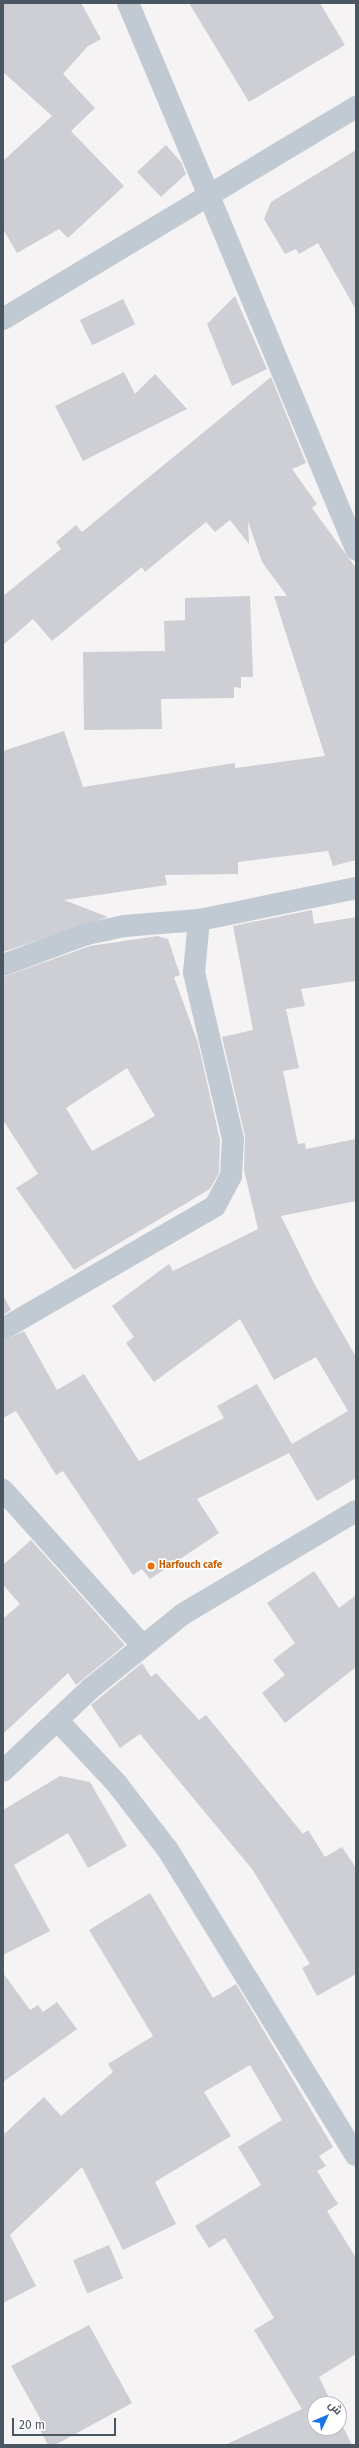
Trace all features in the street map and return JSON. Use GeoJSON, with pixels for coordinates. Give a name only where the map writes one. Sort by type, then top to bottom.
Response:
{"type":"FeatureCollection","features":[{"type":"Feature","properties":{"kind":"street"},"geometry":{"type":"LineString","coordinates":[[128,3],[356,550]]}},
{"type":"Feature","properties":{"kind":"street"},"geometry":{"type":"LineString","coordinates":[[3,319],[356,108]]}},
{"type":"Feature","properties":{"kind":"street"},"geometry":{"type":"LineString","coordinates":[[3,965],[87,934],[124,926],[199,920],[356,888]]}},
{"type":"Feature","properties":{"kind":"street"},"geometry":{"type":"LineString","coordinates":[[3,1329],[215,1206],[231,1176],[233,1139],[194,973],[199,920]]}},
{"type":"Feature","properties":{"kind":"street"},"geometry":{"type":"LineString","coordinates":[[3,1490],[142,1645]]}},
{"type":"Feature","properties":{"kind":"street"},"geometry":{"type":"LineString","coordinates":[[3,1771],[57,1720],[142,1645],[183,1614],[356,1511]]}},
{"type":"Feature","properties":{"kind":"street"},"geometry":{"type":"LineString","coordinates":[[57,1720],[117,1784],[168,1850],[356,2155]]}},
{"type":"Feature","properties":{"kind":"building"},"geometry":{"type":"Polygon","coordinates":[[[3,3],[81,3],[101,39],[88,46],[63,74],[95,108],[71,131],[124,186],[68,238],[59,229],[17,253],[3,229],[3,161],[52,116],[3,72],[3,3]]]}},
{"type":"Feature","properties":{"kind":"building"},"geometry":{"type":"Polygon","coordinates":[[[189,3],[320,3],[345,45],[249,102],[189,3]]]}},
{"type":"Feature","properties":{"kind":"building"},"geometry":{"type":"Polygon","coordinates":[[[166,145],[181,162],[186,174],[161,197],[137,172],[166,145]]]}},
{"type":"Feature","properties":{"kind":"building"},"geometry":{"type":"Polygon","coordinates":[[[356,150],[356,310],[318,243],[299,254],[296,249],[285,254],[264,219],[271,202],[356,150]]]}},
{"type":"Feature","properties":{"kind":"building"},"geometry":{"type":"Polygon","coordinates":[[[235,296],[267,369],[232,386],[207,324],[235,296]]]}},
{"type":"Feature","properties":{"kind":"building"},"geometry":{"type":"Polygon","coordinates":[[[123,299],[135,324],[92,345],[80,320],[123,299]]]}},
{"type":"Feature","properties":{"kind":"building"},"geometry":{"type":"Polygon","coordinates":[[[124,372],[135,394],[155,374],[187,409],[83,461],[55,406],[124,372]]]}},
{"type":"Feature","properties":{"kind":"building"},"geometry":{"type":"Polygon","coordinates":[[[271,377],[306,463],[292,469],[317,504],[312,508],[356,568],[356,860],[333,866],[328,851],[238,862],[238,874],[165,875],[167,885],[64,900],[108,917],[3,952],[3,751],[64,731],[83,787],[235,763],[235,768],[325,756],[274,596],[287,596],[262,562],[248,521],[249,544],[230,520],[215,532],[206,522],[145,572],[142,567],[52,641],[33,619],[3,645],[3,596],[61,549],[56,542],[76,525],[82,532],[271,377]]]}},
{"type":"Feature","properties":{"kind":"building"},"geometry":{"type":"Polygon","coordinates":[[[250,596],[253,677],[241,677],[241,688],[234,687],[234,698],[161,699],[162,729],[84,730],[83,652],[165,651],[164,621],[185,620],[185,598],[250,596]]]}},
{"type":"Feature","properties":{"kind":"building"},"geometry":{"type":"Polygon","coordinates":[[[312,910],[314,924],[356,917],[356,981],[301,989],[305,1006],[286,1009],[299,1068],[283,1071],[298,1144],[305,1143],[306,1149],[356,1139],[356,1201],[281,1216],[315,1285],[356,1357],[356,1478],[317,1501],[289,1453],[197,1499],[219,1533],[150,1579],[142,1569],[133,1575],[63,1471],[56,1475],[16,1411],[3,1418],[3,1341],[24,1331],[57,1390],[84,1374],[139,1461],[224,1418],[217,1406],[257,1384],[292,1444],[348,1411],[316,1357],[274,1380],[240,1319],[154,1382],[126,1343],[134,1337],[112,1306],[169,1264],[173,1271],[258,1229],[244,1170],[245,1136],[222,1037],[253,1030],[233,926],[312,910]]]}},
{"type":"Feature","properties":{"kind":"building"},"geometry":{"type":"Polygon","coordinates":[[[158,936],[168,939],[180,975],[174,977],[198,1043],[220,1140],[219,1173],[210,1189],[74,1270],[16,1188],[38,1174],[3,1120],[3,977],[90,946],[158,936]],[[127,1068],[66,1108],[92,1151],[155,1116],[127,1068]]]}},
{"type":"Feature","properties":{"kind":"building"},"geometry":{"type":"Polygon","coordinates":[[[3,1295],[11,1310],[3,1315],[3,1295]]]}},
{"type":"Feature","properties":{"kind":"building"},"geometry":{"type":"Polygon","coordinates":[[[31,1540],[125,1645],[76,1685],[68,1673],[3,1734],[3,1619],[20,1604],[3,1585],[3,1565],[31,1540]]]}},
{"type":"Feature","properties":{"kind":"building"},"geometry":{"type":"Polygon","coordinates":[[[314,1571],[339,1608],[356,1595],[356,1667],[285,1723],[262,1693],[285,1675],[273,1660],[295,1643],[267,1603],[314,1571]]]}},
{"type":"Feature","properties":{"kind":"building"},"geometry":{"type":"Polygon","coordinates":[[[142,1663],[151,1677],[156,1673],[199,1720],[206,1715],[303,1834],[308,1830],[325,1857],[342,1847],[356,1868],[356,1974],[317,1996],[302,1968],[310,1964],[252,1869],[140,1734],[120,1748],[91,1705],[142,1663]]]}},
{"type":"Feature","properties":{"kind":"building"},"geometry":{"type":"Polygon","coordinates":[[[60,1776],[90,1782],[127,1846],[88,1868],[68,1833],[14,1865],[50,1931],[3,1955],[3,1810],[60,1776]]]}},
{"type":"Feature","properties":{"kind":"building"},"geometry":{"type":"Polygon","coordinates":[[[150,1893],[213,1998],[236,1984],[333,2147],[319,2156],[326,2166],[317,2171],[338,2204],[327,2211],[356,2258],[356,2354],[319,2377],[328,2396],[307,2396],[307,2436],[347,2435],[352,2445],[225,2445],[302,2409],[254,2330],[274,2318],[225,2238],[209,2248],[195,2226],[261,2185],[238,2147],[282,2120],[250,2065],[204,2092],[231,2136],[155,2182],[176,2224],[123,2250],[82,2167],[10,2235],[36,2286],[3,2303],[3,2135],[44,2097],[61,2116],[113,2072],[108,2064],[153,2036],[89,1930],[150,1893]]]}},
{"type":"Feature","properties":{"kind":"building"},"geometry":{"type":"Polygon","coordinates":[[[3,1973],[30,2010],[38,2005],[43,2012],[57,2002],[77,2029],[3,2082],[3,1973]]]}},
{"type":"Feature","properties":{"kind":"building"},"geometry":{"type":"Polygon","coordinates":[[[109,2245],[123,2278],[87,2293],[73,2260],[109,2245]]]}},
{"type":"Feature","properties":{"kind":"building"},"geometry":{"type":"Polygon","coordinates":[[[89,2325],[132,2403],[55,2445],[48,2445],[36,2422],[41,2420],[11,2366],[89,2325]]]}},
{"type":"Feature","properties":{"kind":"place","name":"Harfouch cafe"},"geometry":{"type":"Point","coordinates":[151,1566]}}]}
